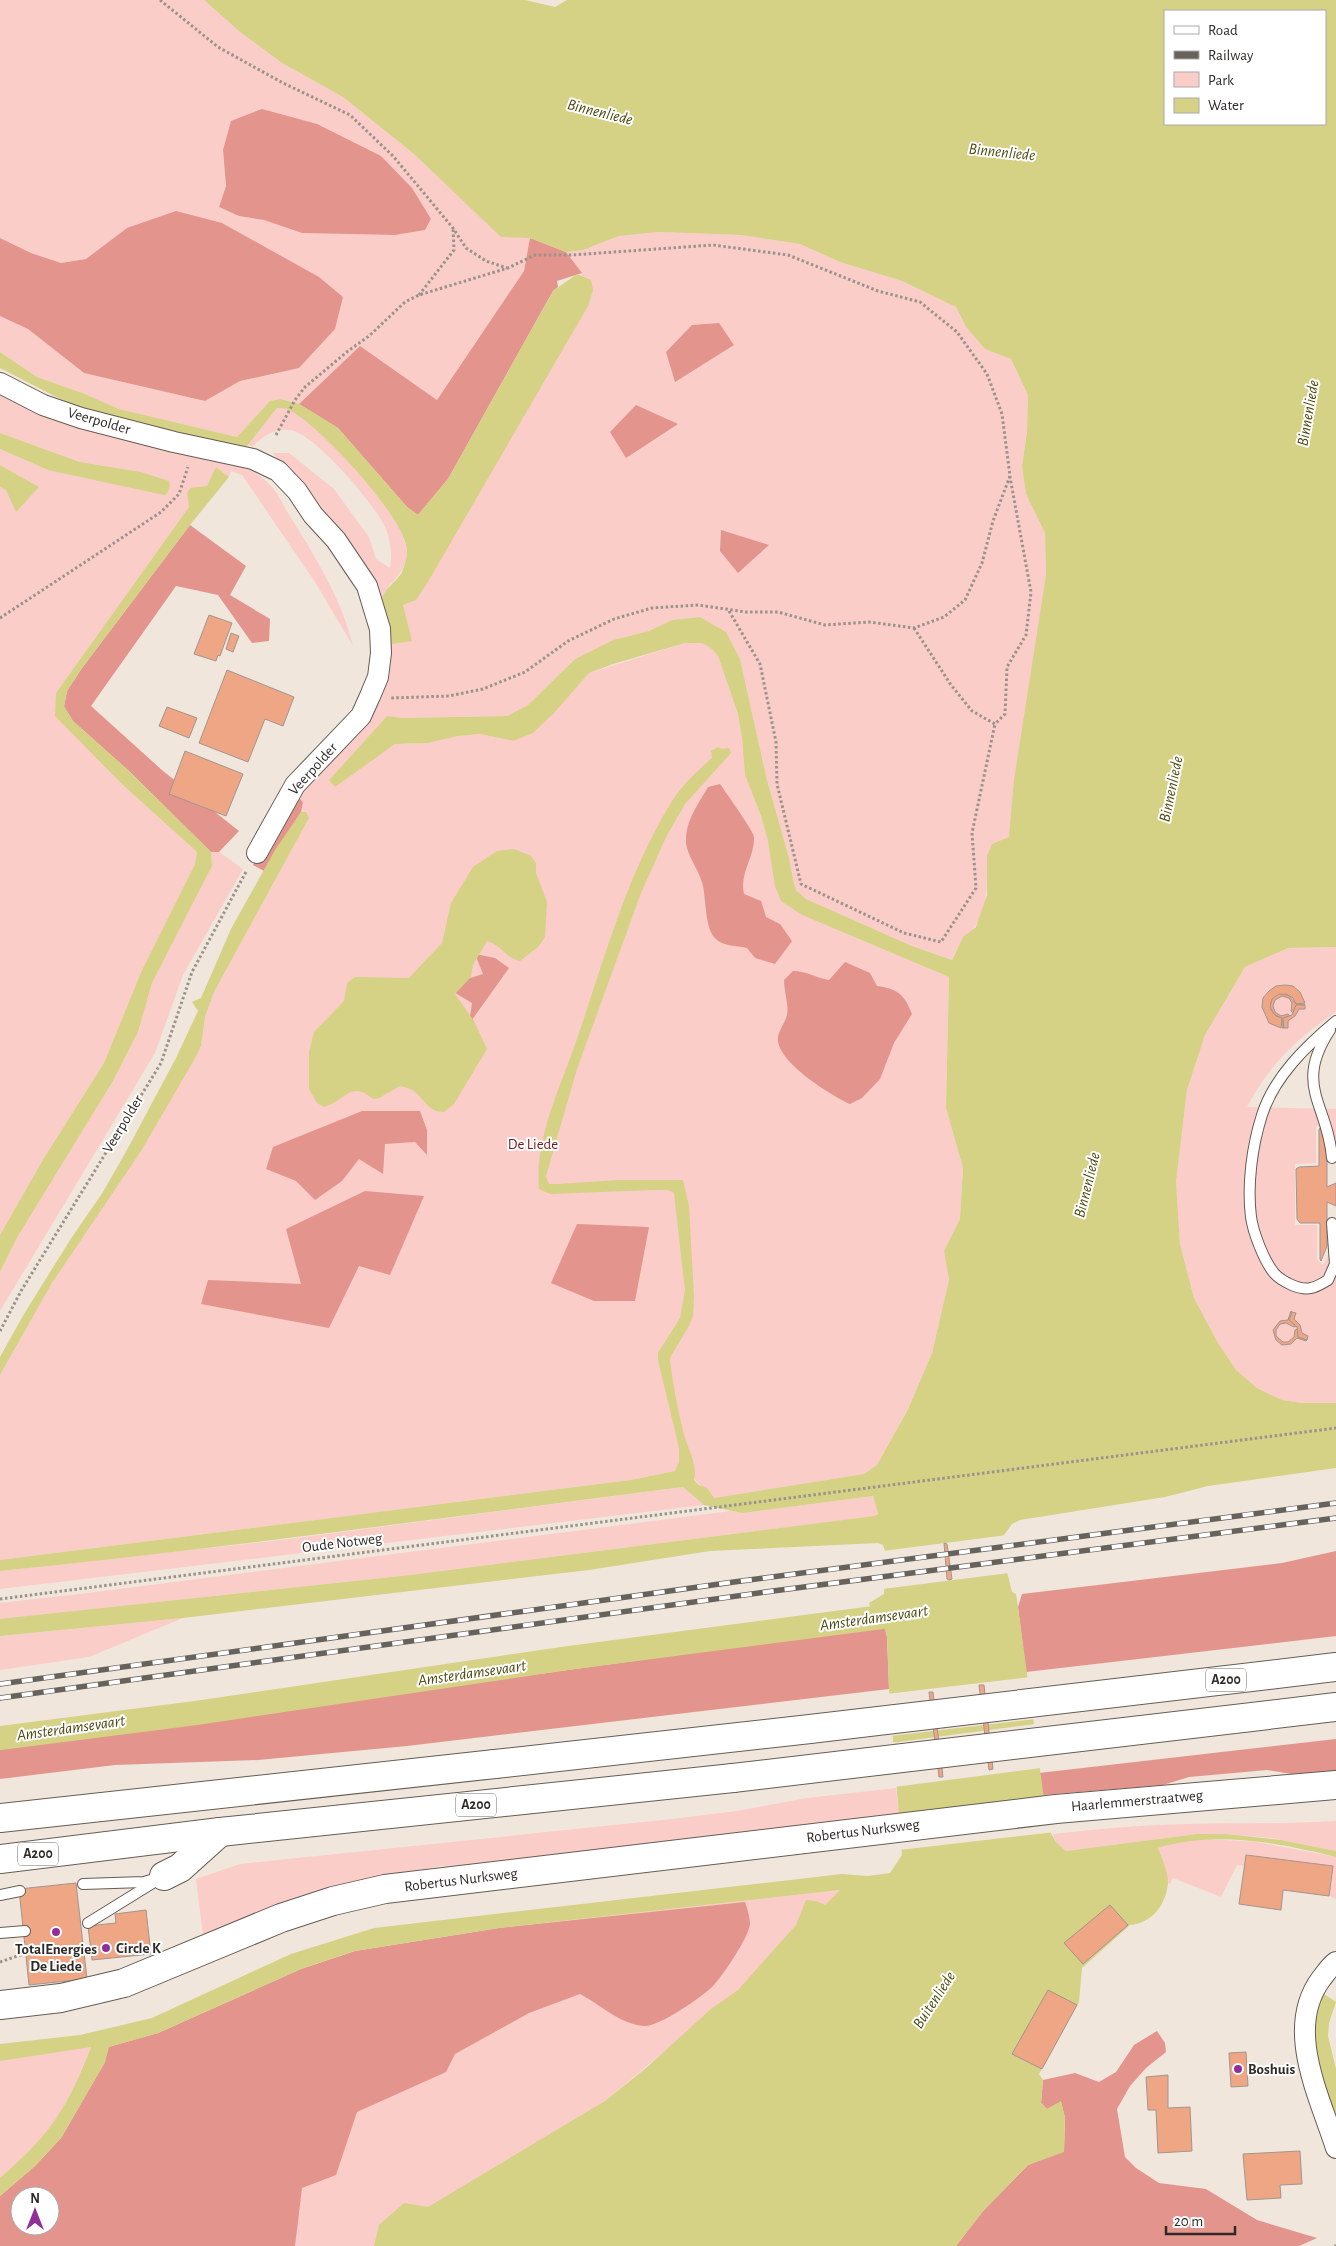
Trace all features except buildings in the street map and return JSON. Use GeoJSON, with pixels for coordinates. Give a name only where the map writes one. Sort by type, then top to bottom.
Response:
{"type":"FeatureCollection","features":[{"type":"Feature","properties":{"kind":"main road","name":"A200"},"geometry":{"type":"LineString","coordinates":[[0,1818],[810,1729],[1336,1667]]}},
{"type":"Feature","properties":{"kind":"main road","name":"A200"},"geometry":{"type":"LineString","coordinates":[[0,1859],[220,1832],[813,1769],[1336,1707]]}},
{"type":"Feature","properties":{"kind":"main road","name":"Haarlemmerstraatweg"},"geometry":{"type":"LineString","coordinates":[[938,1822],[1212,1794],[1336,1785]]}},
{"type":"Feature","properties":{"kind":"main road","name":"Robertus Nurksweg"},"geometry":{"type":"LineString","coordinates":[[0,2005],[61,1998],[124,1983],[282,1918],[333,1901],[385,1889],[938,1822]]}},
{"type":"Feature","properties":{"kind":"main road"},"geometry":{"type":"LineString","coordinates":[[164,1876],[180,1868],[220,1832]]}},
{"type":"Feature","properties":{"kind":"street","name":"Veerpolder"},"geometry":{"type":"LineString","coordinates":[[0,384],[43,404],[81,418],[253,459],[278,472],[297,491],[313,515],[336,540],[367,586],[380,630],[381,653],[378,677],[361,716],[295,785],[257,853]]}},
{"type":"Feature","properties":{"kind":"street"},"geometry":{"type":"LineString","coordinates":[[1336,1962],[1315,1988],[1308,2006],[1304,2038],[1309,2064],[1336,2148]]}},
{"type":"Feature","properties":{"kind":"lane"},"geometry":{"type":"LineString","coordinates":[[1332,1158],[1331,1139],[1313,1088],[1314,1063],[1324,1040],[1336,1021]]}},
{"type":"Feature","properties":{"kind":"lane"},"geometry":{"type":"LineString","coordinates":[[1332,1222],[1335,1264],[1328,1280],[1310,1289],[1295,1286],[1274,1274],[1263,1256],[1251,1218],[1250,1180],[1256,1138],[1262,1114],[1275,1087],[1291,1064],[1318,1036],[1336,1021]]}},
{"type":"Feature","properties":{"kind":"lane"},"geometry":{"type":"LineString","coordinates":[[83,1884],[144,1882],[164,1876]]}},
{"type":"Feature","properties":{"kind":"lane"},"geometry":{"type":"LineString","coordinates":[[88,1924],[164,1876]]}},
{"type":"Feature","properties":{"kind":"lane"},"geometry":{"type":"LineString","coordinates":[[0,1895],[20,1891]]}},
{"type":"Feature","properties":{"kind":"lane"},"geometry":{"type":"LineString","coordinates":[[0,1933],[25,1931]]}},
{"type":"Feature","properties":{"kind":"path"},"geometry":{"type":"LineString","coordinates":[[160,0],[218,47],[283,83],[350,115],[393,156],[453,228],[466,248],[486,261],[508,268]]}},
{"type":"Feature","properties":{"kind":"path"},"geometry":{"type":"LineString","coordinates":[[419,296],[454,250],[453,228]]}},
{"type":"Feature","properties":{"kind":"path"},"geometry":{"type":"LineString","coordinates":[[276,435],[295,400],[305,387],[369,336],[405,302],[508,268],[536,255],[572,255],[713,245],[788,255],[878,291],[920,302],[957,332],[987,374],[1002,414],[1010,476],[1031,592],[1026,635],[1007,667],[1005,714],[995,724],[972,833],[976,888],[941,942],[904,933],[801,884],[777,784],[776,742],[760,664],[729,610]]}},
{"type":"Feature","properties":{"kind":"path"},"geometry":{"type":"LineString","coordinates":[[0,618],[161,512],[179,494],[196,446]]}},
{"type":"Feature","properties":{"kind":"path"},"geometry":{"type":"LineString","coordinates":[[370,696],[402,700],[449,696],[484,689],[525,672],[568,641],[614,619],[652,608],[698,605],[729,610],[778,612],[825,625],[869,622],[914,628],[944,617],[965,600],[982,563],[993,521],[1010,476]]}},
{"type":"Feature","properties":{"kind":"path"},"geometry":{"type":"LineString","coordinates":[[914,628],[951,685],[972,711],[995,724]]}},
{"type":"Feature","properties":{"kind":"path","name":"Veerpolder"},"geometry":{"type":"LineString","coordinates":[[0,1331],[21,1291],[161,1063],[192,972],[257,853]]}},
{"type":"Feature","properties":{"kind":"path","name":"Oude Notweg"},"geometry":{"type":"LineString","coordinates":[[0,1599],[1336,1428]]}},
{"type":"Feature","properties":{"kind":"path"},"geometry":{"type":"LineString","coordinates":[[0,1962],[26,1953]]}},
{"type":"Feature","properties":{"kind":"green space"},"geometry":{"type":"Polygon","coordinates":[[[0,0],[204,0],[240,32],[282,63],[343,97],[414,154],[501,236],[530,238],[524,271],[437,400],[360,346],[299,404],[280,399],[270,401],[237,437],[119,409],[85,394],[37,377],[0,352],[0,316],[28,329],[84,373],[205,401],[240,381],[299,368],[268,250],[222,223],[127,228],[86,259],[61,263],[31,253],[0,238],[0,0]],[[231,121],[223,151],[226,186],[219,207],[239,216],[264,220],[302,233],[395,235],[425,230],[431,219],[231,121]]]}},
{"type":"Feature","properties":{"kind":"green space","name":"De Liede"},"geometry":{"type":"Polygon","coordinates":[[[659,232],[741,235],[800,244],[840,262],[902,281],[956,307],[966,327],[985,349],[1011,359],[1028,395],[1027,432],[1022,466],[1026,494],[1045,533],[1046,575],[1009,837],[987,856],[985,903],[979,920],[958,947],[952,960],[912,946],[806,899],[796,890],[767,780],[740,659],[726,632],[700,617],[672,620],[649,631],[613,640],[575,659],[528,705],[507,716],[403,718],[387,716],[329,780],[395,744],[428,743],[458,736],[480,734],[513,741],[565,699],[589,673],[685,643],[702,643],[712,649],[718,656],[738,714],[745,775],[761,816],[768,841],[802,915],[949,977],[946,1108],[963,1168],[960,1219],[944,1251],[949,1280],[932,1353],[908,1408],[877,1465],[864,1474],[714,1498],[694,1479],[675,1471],[631,1480],[0,1560],[0,1375],[52,1283],[201,1046],[205,1017],[214,992],[309,818],[306,812],[301,812],[303,802],[295,794],[380,695],[366,597],[295,481],[273,453],[289,453],[334,489],[369,537],[376,559],[390,568],[390,545],[383,523],[341,469],[313,442],[300,434],[289,430],[278,430],[264,437],[252,447],[248,445],[277,408],[283,408],[290,410],[305,420],[341,453],[378,496],[403,536],[407,551],[406,562],[388,587],[403,605],[591,280],[583,277],[566,252],[583,250],[619,236],[659,232]]]}},
{"type":"Feature","properties":{"kind":"green space"},"geometry":{"type":"Polygon","coordinates":[[[0,390],[237,463],[266,480],[277,494],[317,560],[342,611],[353,646],[315,582],[242,475],[231,471],[229,477],[216,467],[207,486],[187,493],[189,507],[56,693],[124,786],[197,852],[195,864],[142,970],[104,1063],[44,1158],[0,1235],[0,487],[6,489],[39,487],[0,465],[0,449],[48,470],[141,472],[80,462],[0,433],[0,390]]]}},
{"type":"Feature","properties":{"kind":"green space"},"geometry":{"type":"Polygon","coordinates":[[[211,852],[219,852],[243,869],[183,975],[155,1053],[0,1311],[0,1272],[18,1236],[113,1081],[138,1032],[152,983],[212,866],[211,852]]]}},
{"type":"Feature","properties":{"kind":"green space"},"geometry":{"type":"Polygon","coordinates":[[[1336,947],[1336,1012],[1308,1032],[1285,1054],[1265,1078],[1247,1107],[1336,1109],[1336,1153],[1322,1122],[1316,1127],[1316,1163],[1295,1164],[1295,1225],[1317,1225],[1317,1259],[1323,1265],[1336,1239],[1336,1403],[1302,1403],[1282,1400],[1257,1388],[1236,1370],[1218,1343],[1194,1298],[1180,1244],[1176,1182],[1187,1090],[1205,1035],[1245,967],[1288,948],[1336,947]]]}},
{"type":"Feature","properties":{"kind":"green space"},"geometry":{"type":"Polygon","coordinates":[[[683,1487],[704,1505],[0,1589],[0,1571],[289,1539],[683,1487]]]}},
{"type":"Feature","properties":{"kind":"green space"},"geometry":{"type":"Polygon","coordinates":[[[873,1496],[878,1514],[874,1516],[410,1575],[0,1619],[0,1603],[731,1511],[742,1513],[873,1496]]]}},
{"type":"Feature","properties":{"kind":"green space"},"geometry":{"type":"Polygon","coordinates":[[[183,1618],[89,1657],[0,1670],[0,1636],[183,1618]]]}},
{"type":"Feature","properties":{"kind":"green space"},"geometry":{"type":"Polygon","coordinates":[[[896,1788],[899,1814],[472,1865],[441,1866],[369,1879],[296,1897],[203,1935],[196,1879],[240,1864],[672,1819],[737,1811],[807,1798],[896,1788]]]}},
{"type":"Feature","properties":{"kind":"green space"},"geometry":{"type":"Polygon","coordinates":[[[1336,1821],[1336,1851],[1272,1838],[1226,1834],[1197,1834],[1066,1851],[1056,1842],[1053,1834],[1153,1825],[1336,1821]]]}},
{"type":"Feature","properties":{"kind":"green space"},"geometry":{"type":"Polygon","coordinates":[[[1209,1839],[1257,1842],[1336,1857],[1336,1899],[1329,1896],[1333,1866],[1246,1855],[1244,1866],[1237,1865],[1221,1897],[1173,1878],[1170,1884],[1168,1883],[1158,1848],[1186,1840],[1209,1839]]]}},
{"type":"Feature","properties":{"kind":"green space"},"geometry":{"type":"Polygon","coordinates":[[[841,1890],[738,1990],[605,2101],[385,2246],[0,2246],[0,2198],[10,2193],[10,2236],[60,2236],[60,2186],[22,2186],[499,1928],[841,1890]]]}},
{"type":"Feature","properties":{"kind":"green space"},"geometry":{"type":"Polygon","coordinates":[[[91,2046],[71,2093],[56,2119],[37,2143],[0,2178],[0,2061],[91,2046]]]}},
{"type":"Feature","properties":{"kind":"shaded area"},"geometry":{"type":"Polygon","coordinates":[[[262,109],[317,124],[381,156],[412,188],[431,219],[425,230],[395,235],[302,233],[264,220],[239,216],[219,207],[226,186],[223,150],[231,121],[262,109]]]}},
{"type":"Feature","properties":{"kind":"shaded area"},"geometry":{"type":"Polygon","coordinates":[[[176,211],[222,223],[319,277],[343,297],[335,329],[299,368],[240,381],[205,401],[84,373],[28,329],[0,316],[0,238],[31,253],[61,263],[86,259],[127,228],[176,211]]]}},
{"type":"Feature","properties":{"kind":"shaded area"},"geometry":{"type":"Polygon","coordinates":[[[530,238],[566,252],[582,273],[557,281],[558,287],[553,291],[448,479],[418,515],[407,507],[338,428],[299,404],[360,346],[437,400],[524,271],[530,238]]]}},
{"type":"Feature","properties":{"kind":"shaded area"},"geometry":{"type":"Polygon","coordinates":[[[719,323],[734,345],[675,382],[666,352],[692,325],[719,323]]]}},
{"type":"Feature","properties":{"kind":"shaded area"},"geometry":{"type":"Polygon","coordinates":[[[636,405],[678,424],[626,458],[610,432],[636,405]]]}},
{"type":"Feature","properties":{"kind":"shaded area"},"geometry":{"type":"Polygon","coordinates":[[[190,525],[246,566],[230,595],[270,619],[269,641],[252,643],[218,595],[176,586],[91,706],[163,771],[239,831],[219,852],[211,852],[129,771],[73,721],[64,706],[67,691],[82,668],[190,525]]]}},
{"type":"Feature","properties":{"kind":"shaded area"},"geometry":{"type":"Polygon","coordinates":[[[721,530],[769,545],[738,573],[720,551],[721,530]]]}},
{"type":"Feature","properties":{"kind":"shaded area"},"geometry":{"type":"Polygon","coordinates":[[[720,784],[754,837],[754,844],[745,872],[744,894],[761,901],[766,917],[780,924],[792,941],[775,964],[755,958],[747,948],[718,941],[709,928],[703,886],[688,851],[686,840],[688,826],[708,787],[720,784]]]}},
{"type":"Feature","properties":{"kind":"shaded area"},"geometry":{"type":"Polygon","coordinates":[[[295,794],[303,802],[301,812],[264,871],[253,865],[295,794]]]}},
{"type":"Feature","properties":{"kind":"shaded area"},"geometry":{"type":"Polygon","coordinates":[[[475,954],[495,958],[509,968],[469,1024],[472,1003],[452,991],[464,980],[483,974],[475,954]]]}},
{"type":"Feature","properties":{"kind":"shaded area"},"geometry":{"type":"Polygon","coordinates":[[[845,962],[870,973],[877,986],[895,991],[903,997],[912,1014],[894,1043],[880,1079],[862,1098],[850,1104],[818,1085],[794,1066],[779,1046],[778,1037],[787,1011],[784,980],[793,971],[829,980],[845,962]]]}},
{"type":"Feature","properties":{"kind":"shaded area"},"geometry":{"type":"Polygon","coordinates":[[[362,1111],[420,1111],[427,1130],[427,1155],[415,1142],[385,1144],[383,1174],[359,1159],[342,1181],[315,1200],[296,1181],[266,1169],[273,1147],[362,1111]]]}},
{"type":"Feature","properties":{"kind":"shaded area"},"geometry":{"type":"Polygon","coordinates":[[[365,1191],[424,1196],[390,1275],[359,1266],[329,1328],[201,1304],[208,1280],[301,1284],[286,1229],[365,1191]]]}},
{"type":"Feature","properties":{"kind":"shaded area"},"geometry":{"type":"Polygon","coordinates":[[[577,1224],[649,1227],[635,1301],[594,1301],[551,1283],[577,1224]]]}},
{"type":"Feature","properties":{"kind":"shaded area"},"geometry":{"type":"Polygon","coordinates":[[[1336,1551],[1336,1636],[1026,1672],[1018,1607],[1022,1594],[1282,1563],[1336,1551]]]}},
{"type":"Feature","properties":{"kind":"shaded area"},"geometry":{"type":"Polygon","coordinates":[[[880,1627],[885,1628],[887,1637],[889,1689],[407,1746],[258,1760],[115,1765],[0,1779],[0,1748],[880,1627]]]}},
{"type":"Feature","properties":{"kind":"shaded area"},"geometry":{"type":"Polygon","coordinates":[[[1336,1739],[1336,1771],[1292,1774],[1267,1770],[1189,1777],[1163,1785],[1043,1795],[1039,1773],[1336,1739]]]}},
{"type":"Feature","properties":{"kind":"shaded area"},"geometry":{"type":"Polygon","coordinates":[[[745,1902],[750,1924],[740,1947],[713,1986],[690,2004],[660,2022],[644,2026],[635,2025],[580,1994],[529,2013],[455,2054],[446,2072],[357,2112],[336,2175],[302,2188],[295,2246],[0,2246],[0,2196],[10,2187],[10,2236],[60,2236],[60,2186],[12,2186],[35,2166],[61,2138],[105,2062],[108,2047],[158,2033],[301,1969],[355,1951],[499,1928],[745,1902]]]}},
{"type":"Feature","properties":{"kind":"shaded area"},"geometry":{"type":"Polygon","coordinates":[[[1157,2031],[1165,2043],[1166,2052],[1146,2068],[1130,2086],[1117,2109],[1125,2157],[1136,2168],[1159,2183],[1206,2189],[1257,2220],[1317,2238],[1299,2246],[956,2246],[983,2211],[1028,2165],[1064,2151],[1065,2118],[1061,2102],[1047,2109],[1041,2103],[1043,2080],[1075,2073],[1099,2082],[1116,2072],[1134,2045],[1157,2031]]]}},
{"type":"Feature","properties":{"kind":"water"},"geometry":{"type":"Polygon","coordinates":[[[204,0],[525,0],[555,7],[567,0],[1336,0],[1336,947],[1288,948],[1245,967],[1205,1035],[1187,1090],[1176,1182],[1180,1244],[1194,1298],[1218,1343],[1236,1370],[1257,1388],[1282,1400],[1302,1403],[1336,1403],[1336,1468],[1208,1486],[1165,1497],[1020,1520],[1012,1524],[1004,1535],[1007,1572],[1012,1592],[1016,1594],[1018,1607],[1048,1828],[1056,1842],[1066,1851],[1197,1834],[1226,1834],[1281,1840],[1336,1851],[1336,1857],[1292,1847],[1247,1840],[1202,1840],[1158,1848],[1168,1879],[1167,1891],[1161,1905],[1145,1921],[1130,1925],[1082,1968],[1079,2002],[1039,2074],[1043,2080],[1041,2103],[1047,2109],[1061,2101],[1065,2118],[1064,2152],[1028,2165],[983,2211],[956,2246],[374,2246],[379,2225],[404,2203],[428,2207],[605,2101],[646,2068],[711,2009],[738,1990],[796,1925],[806,1900],[816,1901],[825,1905],[840,1890],[499,1928],[355,1951],[301,1969],[158,2033],[109,2047],[105,2062],[61,2138],[35,2166],[0,2196],[0,2178],[22,2158],[55,2120],[71,2093],[91,2047],[0,2061],[0,2044],[80,2035],[152,2018],[291,1954],[374,1928],[842,1874],[868,1876],[890,1873],[902,1855],[889,1689],[887,1637],[884,1627],[876,1627],[869,1603],[884,1594],[885,1551],[883,1545],[878,1543],[710,1551],[589,1570],[183,1618],[0,1636],[0,1619],[410,1575],[878,1514],[873,1496],[742,1513],[704,1505],[683,1487],[256,1542],[0,1571],[0,1560],[631,1480],[675,1471],[679,1462],[679,1448],[658,1360],[658,1353],[680,1318],[685,1290],[674,1193],[668,1190],[652,1190],[550,1194],[539,1189],[539,1170],[541,1150],[551,1111],[607,947],[640,861],[673,799],[689,780],[712,758],[711,751],[718,747],[722,749],[729,748],[731,753],[685,804],[666,837],[641,893],[577,1069],[546,1176],[549,1184],[619,1180],[683,1180],[689,1206],[694,1297],[693,1316],[670,1360],[684,1435],[694,1463],[694,1480],[699,1485],[707,1488],[714,1498],[864,1474],[877,1465],[908,1409],[932,1353],[949,1280],[944,1251],[960,1219],[963,1168],[946,1108],[949,977],[802,915],[781,901],[775,886],[768,841],[761,816],[745,775],[738,714],[718,656],[712,649],[702,643],[685,643],[589,673],[554,713],[533,733],[513,741],[480,734],[458,736],[428,743],[395,744],[335,787],[329,780],[387,716],[403,718],[507,716],[528,705],[575,659],[613,640],[649,631],[672,620],[700,617],[726,632],[740,659],[767,780],[796,890],[806,899],[912,946],[952,960],[963,937],[976,927],[987,895],[987,856],[992,844],[1009,837],[1014,780],[1046,575],[1045,533],[1026,494],[1022,466],[1027,432],[1028,395],[1011,359],[985,349],[966,327],[956,307],[902,281],[840,262],[800,244],[741,235],[659,232],[619,236],[583,250],[566,252],[530,238],[501,237],[414,154],[343,97],[282,63],[240,32],[204,0]]]}},
{"type":"Feature","properties":{"kind":"water"},"geometry":{"type":"Polygon","coordinates":[[[577,274],[591,280],[593,290],[588,306],[429,580],[416,600],[403,605],[412,641],[391,644],[382,608],[382,598],[400,576],[407,557],[404,539],[379,498],[361,476],[321,435],[291,411],[277,408],[244,450],[163,432],[72,405],[0,368],[0,352],[37,377],[85,394],[119,409],[237,437],[270,401],[280,399],[299,404],[338,428],[407,507],[418,515],[448,479],[553,291],[577,274]]]}},
{"type":"Feature","properties":{"kind":"water"},"geometry":{"type":"Polygon","coordinates":[[[0,433],[80,462],[141,472],[169,481],[170,485],[167,494],[164,495],[48,470],[0,449],[0,433]]]}},
{"type":"Feature","properties":{"kind":"water"},"geometry":{"type":"Polygon","coordinates":[[[0,465],[39,487],[16,512],[6,490],[0,487],[0,465]]]}},
{"type":"Feature","properties":{"kind":"water"},"geometry":{"type":"Polygon","coordinates":[[[216,467],[229,477],[190,525],[82,668],[67,691],[64,706],[73,721],[129,771],[211,852],[212,866],[152,983],[138,1032],[113,1081],[18,1236],[0,1272],[0,1235],[44,1158],[104,1063],[142,970],[195,864],[197,852],[124,786],[55,716],[56,693],[189,507],[187,493],[190,488],[207,486],[216,467]]]}},
{"type":"Feature","properties":{"kind":"water"},"geometry":{"type":"Polygon","coordinates":[[[301,812],[306,812],[309,818],[214,992],[205,1017],[201,1046],[194,1060],[141,1151],[52,1283],[0,1375],[0,1357],[24,1314],[72,1237],[103,1192],[128,1148],[176,1058],[198,1011],[192,1002],[201,998],[231,929],[275,850],[301,812]]]}},
{"type":"Feature","properties":{"kind":"water"},"geometry":{"type":"Polygon","coordinates":[[[514,849],[531,856],[536,863],[536,873],[547,902],[545,937],[538,947],[520,961],[487,941],[473,965],[471,977],[455,994],[474,1021],[487,1049],[454,1104],[444,1112],[434,1110],[412,1090],[400,1086],[379,1098],[373,1099],[359,1091],[353,1091],[324,1107],[317,1103],[309,1089],[309,1052],[314,1032],[344,1001],[347,983],[355,977],[409,978],[442,943],[451,903],[473,867],[497,851],[514,849]]]}},
{"type":"Feature","properties":{"kind":"water"},"geometry":{"type":"Polygon","coordinates":[[[1324,1994],[1336,2002],[1329,2023],[1328,2036],[1336,2069],[1336,2122],[1323,2082],[1312,2037],[1319,1999],[1324,1994]]]}},
{"type":"Feature","properties":{"kind":"pier"},"geometry":{"type":"Polygon","coordinates":[[[1007,1535],[1009,1573],[883,1589],[883,1551],[1007,1535]]]}},
{"type":"Feature","properties":{"kind":"pier"},"geometry":{"type":"Polygon","coordinates":[[[1030,1677],[1035,1719],[890,1736],[886,1694],[1030,1677]]]}},
{"type":"Feature","properties":{"kind":"pier"},"geometry":{"type":"Polygon","coordinates":[[[1036,1724],[1041,1768],[894,1787],[890,1743],[1036,1724]]]}},
{"type":"Feature","properties":{"kind":"pier"},"geometry":{"type":"Polygon","coordinates":[[[1046,1797],[1050,1827],[1055,1832],[899,1850],[896,1814],[1046,1797]]]}},
{"type":"Feature","properties":{"kind":"waterway","name":"Amsterdamsevaart"},"geometry":{"type":"LineString","coordinates":[[0,1738],[196,1713],[568,1658],[905,1614]]}},
{"type":"Feature","properties":{"kind":"railway"},"geometry":{"type":"LineString","coordinates":[[0,1684],[734,1582],[1336,1503]]}},
{"type":"Feature","properties":{"kind":"railway"},"geometry":{"type":"LineString","coordinates":[[0,1698],[773,1591],[1336,1518]]}},
{"type":"Feature","properties":{"kind":"place","name":"TotalEnergies De Liede"},"geometry":{"type":"Point","coordinates":[56,1932]}},
{"type":"Feature","properties":{"kind":"place","name":"Circle K"},"geometry":{"type":"Point","coordinates":[106,1948]}},
{"type":"Feature","properties":{"kind":"place","name":"Boshuis"},"geometry":{"type":"Point","coordinates":[1238,2069]}},
{"type":"Feature","properties":{"kind":"water label","name":"Binnenliede"},"geometry":{"type":"Point","coordinates":[600,112]}},
{"type":"Feature","properties":{"kind":"water label","name":"Binnenliede"},"geometry":{"type":"Point","coordinates":[1002,152]}},
{"type":"Feature","properties":{"kind":"water label","name":"Binnenliede"},"geometry":{"type":"Point","coordinates":[1308,413]}},
{"type":"Feature","properties":{"kind":"water label","name":"Binnenliede"},"geometry":{"type":"Point","coordinates":[1171,789]}},
{"type":"Feature","properties":{"kind":"water label","name":"Binnenliede"},"geometry":{"type":"Point","coordinates":[1087,1185]}},
{"type":"Feature","properties":{"kind":"water label","name":"Buitenliede"},"geometry":{"type":"Point","coordinates":[934,2000]}}]}
